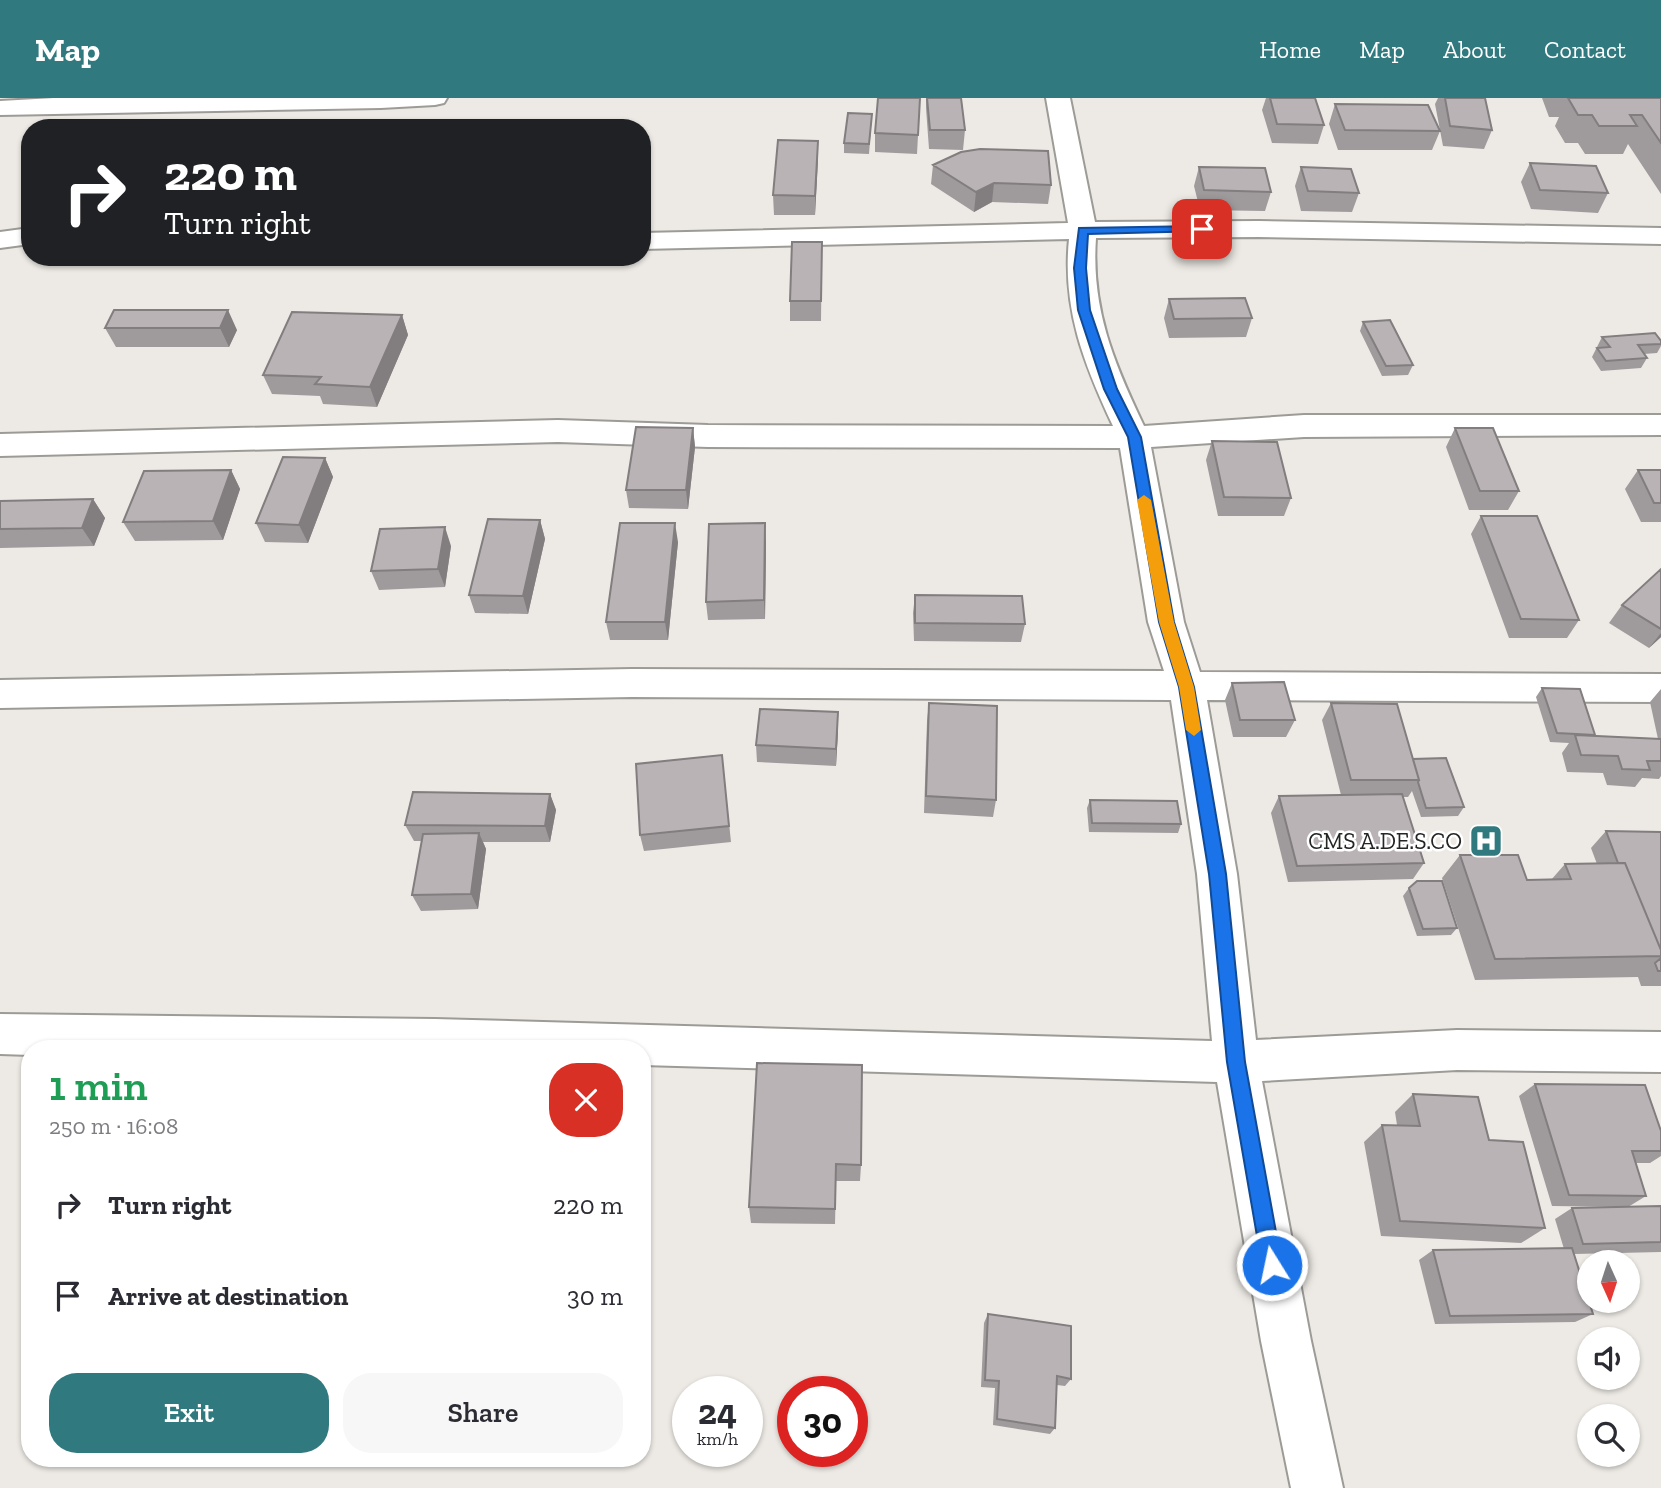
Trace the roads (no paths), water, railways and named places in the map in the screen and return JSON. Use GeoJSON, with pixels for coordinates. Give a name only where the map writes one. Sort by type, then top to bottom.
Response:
{"type":"FeatureCollection","features":[{"type":"Feature","properties":{"kind":"street"},"geometry":{"type":"LineString","coordinates":[[0,108],[218,102],[357,103],[435,98]]}},
{"type":"Feature","properties":{"kind":"street"},"geometry":{"type":"LineString","coordinates":[[1058,98],[1083,230],[1080,268],[1084,310],[1111,389],[1134,437],[1166,622],[1187,687],[1217,874],[1236,1062],[1286,1341],[1317,1488]]}},
{"type":"Feature","properties":{"kind":"street"},"geometry":{"type":"LineString","coordinates":[[651,241],[786,241],[974,231],[1229,229],[1661,236]]}},
{"type":"Feature","properties":{"kind":"street"},"geometry":{"type":"LineString","coordinates":[[0,240],[21,237]]}},
{"type":"Feature","properties":{"kind":"street"},"geometry":{"type":"LineString","coordinates":[[0,445],[558,431],[708,436],[1134,437],[1304,426],[1661,425]]}},
{"type":"Feature","properties":{"kind":"street"},"geometry":{"type":"LineString","coordinates":[[0,694],[618,683],[1661,688]]}},
{"type":"Feature","properties":{"kind":"street"},"geometry":{"type":"LineString","coordinates":[[0,1034],[470,1040]]}},
{"type":"Feature","properties":{"kind":"street"},"geometry":{"type":"LineString","coordinates":[[651,1045],[1236,1062],[1457,1050],[1661,1052]]}},
{"type":"Feature","properties":{"kind":"place","name":"CMS A.DE.S.CO"},"geometry":{"type":"Point","coordinates":[1486,841]}}]}
